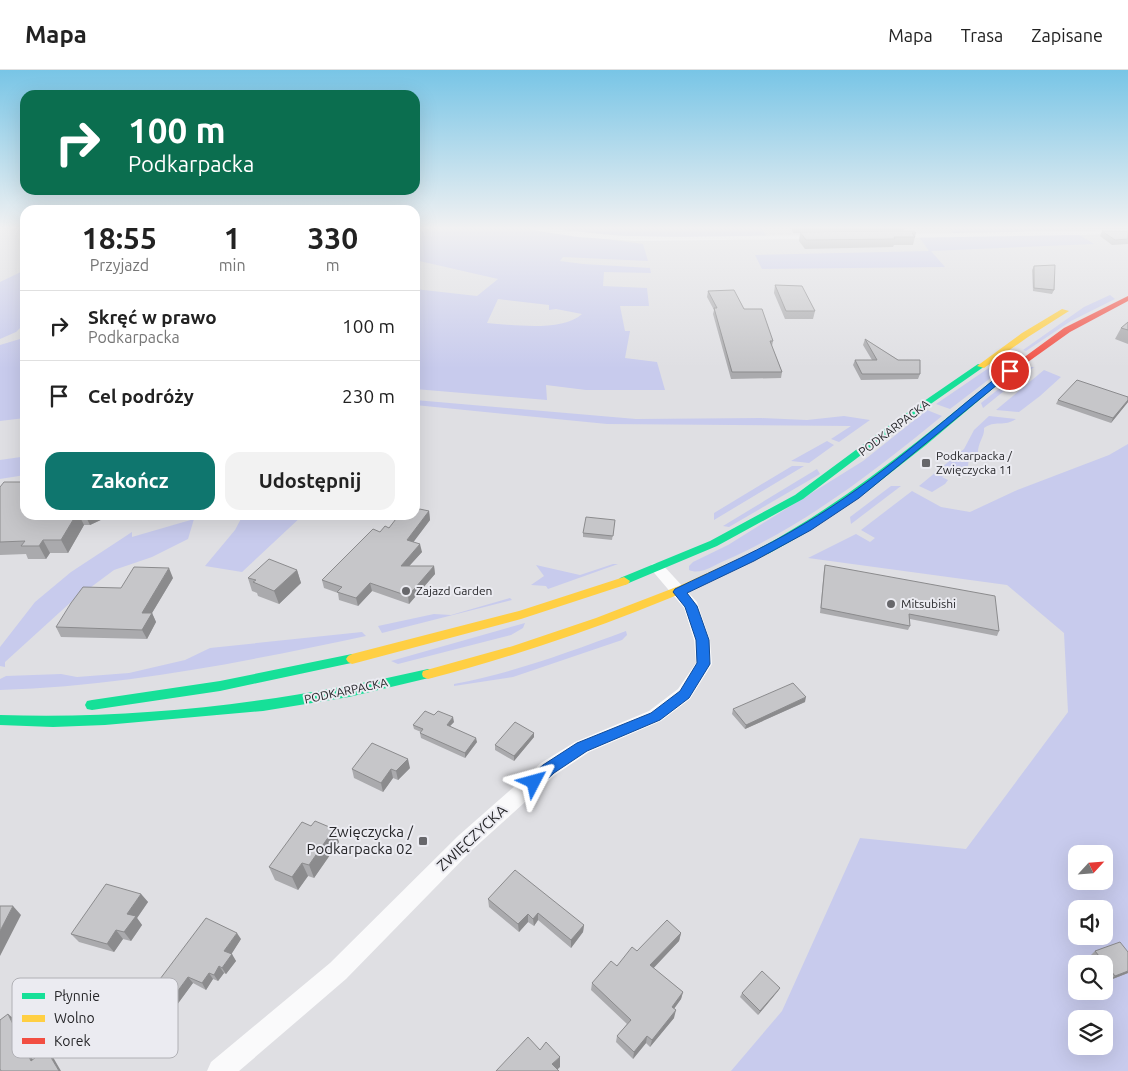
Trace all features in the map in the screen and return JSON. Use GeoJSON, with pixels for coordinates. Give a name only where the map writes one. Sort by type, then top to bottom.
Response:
{"type":"FeatureCollection","features":[{"type":"Feature","properties":{"kind":"highway"},"geometry":{"type":"LineString","coordinates":[[1128,289],[1117,295],[1128,298]]}},
{"type":"Feature","properties":{"kind":"highway","name":"PODKARPACKA"},"geometry":{"type":"LineString","coordinates":[[0,720],[28,722],[145,719],[293,702],[464,665],[543,642],[621,615],[679,592],[750,558],[808,527],[855,496],[1027,358],[1067,330],[1128,298]]}},
{"type":"Feature","properties":{"kind":"highway","name":"PODKARPACKA"},"geometry":{"type":"LineString","coordinates":[[85,705],[234,684],[423,642],[534,612],[657,568],[709,545],[801,496],[844,467],[874,440],[960,382],[1022,336],[1073,307]]}},
{"type":"Feature","properties":{"kind":"highway"},"geometry":{"type":"LineString","coordinates":[[1022,336],[1028,343],[1012,355],[1016,358],[1027,358]]}},
{"type":"Feature","properties":{"kind":"highway"},"geometry":{"type":"LineString","coordinates":[[0,712],[28,710]]}},
{"type":"Feature","properties":{"kind":"street"},"geometry":{"type":"LineString","coordinates":[[657,568],[679,592]]}},
{"type":"Feature","properties":{"kind":"street","name":"ZWIĘCZYCKA"},"geometry":{"type":"LineString","coordinates":[[220,1071],[338,971],[465,843],[548,769],[582,747],[656,716],[684,694],[704,664],[702,640],[691,606],[679,592]]}},
{"type":"Feature","properties":{"kind":"shaded area"},"geometry":{"type":"Polygon","coordinates":[[[15,275],[20,275],[20,328],[16,332],[0,339],[0,282],[15,275]]]}},
{"type":"Feature","properties":{"kind":"shaded area"},"geometry":{"type":"Polygon","coordinates":[[[479,275],[604,275],[603,286],[647,288],[649,306],[620,306],[625,331],[630,331],[625,358],[657,362],[665,390],[586,390],[546,385],[547,400],[420,389],[420,290],[477,296],[498,279],[479,275]],[[498,299],[487,323],[523,326],[550,325],[573,320],[582,314],[556,309],[549,310],[549,305],[498,299]]]}},
{"type":"Feature","properties":{"kind":"shaded area"},"geometry":{"type":"Polygon","coordinates":[[[1110,295],[1115,299],[1071,321],[1026,351],[1023,350],[1084,307],[1110,295]]]}},
{"type":"Feature","properties":{"kind":"shaded area"},"geometry":{"type":"Polygon","coordinates":[[[20,339],[20,419],[0,421],[0,345],[20,339]]]}},
{"type":"Feature","properties":{"kind":"shaded area"},"geometry":{"type":"Polygon","coordinates":[[[999,361],[1013,361],[950,409],[936,404],[999,361]]]}},
{"type":"Feature","properties":{"kind":"shaded area"},"geometry":{"type":"Polygon","coordinates":[[[1026,367],[1034,367],[983,408],[981,403],[1026,367]]]}},
{"type":"Feature","properties":{"kind":"shaded area"},"geometry":{"type":"Polygon","coordinates":[[[1044,370],[1061,377],[1019,412],[996,410],[1044,370]]]}},
{"type":"Feature","properties":{"kind":"shaded area"},"geometry":{"type":"Polygon","coordinates":[[[420,400],[636,419],[761,418],[807,420],[844,416],[870,420],[839,442],[831,439],[851,426],[607,424],[420,405],[420,400]]]}},
{"type":"Feature","properties":{"kind":"shaded area"},"geometry":{"type":"Polygon","coordinates":[[[927,410],[942,416],[838,496],[754,547],[706,569],[698,571],[689,570],[689,566],[693,562],[728,545],[863,461],[927,410]]]}},
{"type":"Feature","properties":{"kind":"shaded area"},"geometry":{"type":"Polygon","coordinates":[[[989,416],[1016,419],[1008,423],[992,424],[984,428],[978,455],[969,458],[968,466],[952,471],[942,477],[948,480],[945,484],[932,492],[919,486],[964,449],[974,430],[989,416]]]}},
{"type":"Feature","properties":{"kind":"shaded area"},"geometry":{"type":"Polygon","coordinates":[[[827,441],[834,445],[809,463],[791,461],[827,441]]]}},
{"type":"Feature","properties":{"kind":"shaded area"},"geometry":{"type":"Polygon","coordinates":[[[1128,444],[1128,1071],[731,1071],[782,1011],[860,838],[966,849],[1068,712],[1064,633],[1007,585],[808,558],[856,534],[870,542],[875,538],[861,530],[912,491],[941,507],[970,512],[1015,491],[1109,455],[1128,444]]]}},
{"type":"Feature","properties":{"kind":"shaded area"},"geometry":{"type":"Polygon","coordinates":[[[20,457],[20,476],[0,479],[0,460],[20,457]]]}},
{"type":"Feature","properties":{"kind":"shaded area"},"geometry":{"type":"Polygon","coordinates":[[[792,466],[804,466],[714,520],[714,513],[792,466]]]}},
{"type":"Feature","properties":{"kind":"shaded area"},"geometry":{"type":"Polygon","coordinates":[[[817,469],[820,474],[729,527],[723,526],[817,469]]]}},
{"type":"Feature","properties":{"kind":"shaded area"},"geometry":{"type":"Polygon","coordinates":[[[891,486],[901,486],[851,524],[850,517],[891,486]]]}},
{"type":"Feature","properties":{"kind":"shaded area"},"geometry":{"type":"Polygon","coordinates":[[[194,520],[188,539],[152,557],[114,570],[71,602],[5,662],[5,667],[0,666],[0,647],[35,602],[71,572],[132,532],[132,537],[194,520]]]}},
{"type":"Feature","properties":{"kind":"shaded area"},"geometry":{"type":"Polygon","coordinates":[[[240,520],[298,520],[242,572],[205,566],[235,530],[240,520]]]}},
{"type":"Feature","properties":{"kind":"shaded area"},"geometry":{"type":"Polygon","coordinates":[[[618,564],[548,589],[546,586],[531,585],[544,576],[536,565],[580,575],[618,564]]]}},
{"type":"Feature","properties":{"kind":"shaded area"},"geometry":{"type":"Polygon","coordinates":[[[510,598],[512,600],[382,633],[378,626],[434,614],[451,615],[510,598]]]}},
{"type":"Feature","properties":{"kind":"shaded area"},"geometry":{"type":"Polygon","coordinates":[[[525,623],[523,628],[511,635],[398,664],[391,661],[525,623]]]}},
{"type":"Feature","properties":{"kind":"shaded area"},"geometry":{"type":"Polygon","coordinates":[[[626,631],[627,635],[622,640],[513,677],[454,686],[454,684],[498,674],[541,661],[626,631]]]}},
{"type":"Feature","properties":{"kind":"shaded area"},"geometry":{"type":"Polygon","coordinates":[[[362,632],[366,636],[184,671],[93,684],[0,690],[0,679],[6,676],[61,674],[77,677],[129,673],[185,660],[210,648],[362,632]]]}},
{"type":"Feature","properties":{"kind":"building"},"geometry":{"type":"Polygon","coordinates":[[[1034,275],[1055,275],[1054,290],[1034,288],[1034,275]]]}},
{"type":"Feature","properties":{"kind":"building"},"geometry":{"type":"Polygon","coordinates":[[[775,285],[802,286],[815,311],[786,311],[775,285]]]}},
{"type":"Feature","properties":{"kind":"building"},"geometry":{"type":"Polygon","coordinates":[[[734,290],[744,309],[762,309],[773,341],[770,341],[782,372],[732,372],[714,308],[717,308],[708,291],[734,290]]]}},
{"type":"Feature","properties":{"kind":"building"},"geometry":{"type":"Polygon","coordinates":[[[1128,322],[1128,330],[1121,328],[1128,322]]]}},
{"type":"Feature","properties":{"kind":"building"},"geometry":{"type":"Polygon","coordinates":[[[865,339],[898,360],[920,360],[920,374],[862,374],[855,360],[877,360],[865,339]]]}},
{"type":"Feature","properties":{"kind":"building"},"geometry":{"type":"Polygon","coordinates":[[[1077,380],[1128,397],[1128,400],[1113,418],[1058,400],[1077,380]]]}},
{"type":"Feature","properties":{"kind":"building"},"geometry":{"type":"Polygon","coordinates":[[[4,482],[20,482],[20,520],[73,520],[61,540],[43,540],[39,546],[21,546],[25,541],[0,542],[0,487],[4,482]]]}},
{"type":"Feature","properties":{"kind":"building"},"geometry":{"type":"Polygon","coordinates":[[[420,509],[429,511],[407,540],[420,544],[401,566],[434,566],[408,596],[370,583],[356,598],[337,592],[342,587],[322,580],[373,529],[380,532],[385,526],[389,528],[395,520],[420,520],[420,509]]]}},
{"type":"Feature","properties":{"kind":"building"},"geometry":{"type":"Polygon","coordinates":[[[586,517],[615,520],[613,536],[583,533],[586,517]]]}},
{"type":"Feature","properties":{"kind":"building"},"geometry":{"type":"Polygon","coordinates":[[[269,559],[297,570],[274,591],[253,582],[256,580],[248,578],[269,559]]]}},
{"type":"Feature","properties":{"kind":"building"},"geometry":{"type":"Polygon","coordinates":[[[825,565],[995,596],[999,631],[909,614],[910,626],[821,608],[825,565]]]}},
{"type":"Feature","properties":{"kind":"building"},"geometry":{"type":"Polygon","coordinates":[[[134,567],[169,568],[142,613],[152,613],[142,630],[56,627],[83,587],[121,588],[134,567]]]}},
{"type":"Feature","properties":{"kind":"building"},"geometry":{"type":"Polygon","coordinates":[[[793,683],[806,697],[746,725],[733,709],[793,683]]]}},
{"type":"Feature","properties":{"kind":"building"},"geometry":{"type":"Polygon","coordinates":[[[425,711],[434,715],[438,711],[453,717],[447,725],[476,738],[465,753],[420,733],[423,729],[413,725],[425,711]]]}},
{"type":"Feature","properties":{"kind":"building"},"geometry":{"type":"Polygon","coordinates":[[[515,722],[534,733],[514,756],[495,745],[515,722]]]}},
{"type":"Feature","properties":{"kind":"building"},"geometry":{"type":"Polygon","coordinates":[[[372,743],[408,759],[396,771],[391,769],[381,783],[352,769],[372,743]]]}},
{"type":"Feature","properties":{"kind":"building"},"geometry":{"type":"Polygon","coordinates":[[[315,821],[334,829],[309,865],[302,863],[292,877],[269,867],[302,822],[311,826],[315,821]]]}},
{"type":"Feature","properties":{"kind":"building"},"geometry":{"type":"Polygon","coordinates":[[[515,870],[584,925],[571,940],[538,913],[533,919],[528,914],[518,924],[488,899],[515,870]]]}},
{"type":"Feature","properties":{"kind":"building"},"geometry":{"type":"Polygon","coordinates":[[[106,884],[141,894],[127,914],[136,916],[124,932],[116,930],[107,944],[71,934],[106,884]]]}},
{"type":"Feature","properties":{"kind":"building"},"geometry":{"type":"Polygon","coordinates":[[[0,906],[13,906],[0,931],[0,906]]]}},
{"type":"Feature","properties":{"kind":"building"},"geometry":{"type":"Polygon","coordinates":[[[206,918],[237,933],[224,951],[232,954],[222,968],[219,966],[214,975],[209,973],[202,983],[188,977],[178,991],[178,978],[161,978],[206,918]]]}},
{"type":"Feature","properties":{"kind":"building"},"geometry":{"type":"Polygon","coordinates":[[[667,920],[681,933],[650,965],[683,992],[672,1007],[676,1010],[652,1040],[647,1036],[634,1052],[617,1036],[631,1020],[592,983],[611,961],[617,966],[632,947],[637,951],[667,920]]]}},
{"type":"Feature","properties":{"kind":"building"},"geometry":{"type":"Polygon","coordinates":[[[1120,942],[1128,952],[1128,971],[1115,976],[1113,974],[1113,955],[1098,955],[1095,951],[1120,942]]]}},
{"type":"Feature","properties":{"kind":"building"},"geometry":{"type":"Polygon","coordinates":[[[762,971],[780,988],[760,1011],[742,993],[762,971]]]}},
{"type":"Feature","properties":{"kind":"building"},"geometry":{"type":"Polygon","coordinates":[[[8,1014],[12,1022],[12,1058],[30,1058],[31,1061],[35,1058],[51,1058],[59,1071],[1,1071],[0,1020],[8,1014]]]}},
{"type":"Feature","properties":{"kind":"building"},"geometry":{"type":"Polygon","coordinates":[[[528,1037],[540,1050],[546,1042],[560,1057],[552,1064],[559,1071],[496,1071],[528,1037]]]}},
{"type":"Feature","properties":{"kind":"traffic: fast"},"geometry":{"type":"LineString","coordinates":[[624,581],[713,544],[799,497],[833,474],[898,423],[981,366]]}},
{"type":"Feature","properties":{"kind":"traffic: fast"},"geometry":{"type":"LineString","coordinates":[[764,551],[798,533],[862,490],[1011,370]]}},
{"type":"Feature","properties":{"kind":"traffic: fast"},"geometry":{"type":"LineString","coordinates":[[92,705],[220,686],[352,659]]}},
{"type":"Feature","properties":{"kind":"traffic: fast"},"geometry":{"type":"LineString","coordinates":[[0,720],[53,722],[105,720],[263,706],[349,692],[428,674]]}},
{"type":"Feature","properties":{"kind":"traffic: slow"},"geometry":{"type":"LineString","coordinates":[[981,366],[1025,335],[1065,311]]}},
{"type":"Feature","properties":{"kind":"traffic: slow"},"geometry":{"type":"LineString","coordinates":[[428,674],[472,663],[600,622],[642,606],[764,551]]}},
{"type":"Feature","properties":{"kind":"traffic: slow"},"geometry":{"type":"LineString","coordinates":[[352,659],[521,615],[624,581]]}},
{"type":"Feature","properties":{"kind":"traffic: jam"},"geometry":{"type":"LineString","coordinates":[[1011,370],[1067,330],[1128,298]]}},
{"type":"Feature","properties":{"kind":"place","name":"Podkarpacka / Zwięczycka 11"},"geometry":{"type":"Point","coordinates":[926,463]}},
{"type":"Feature","properties":{"kind":"place","name":"Zajazd Garden"},"geometry":{"type":"Point","coordinates":[406,591]}},
{"type":"Feature","properties":{"kind":"place","name":"Mitsubishi"},"geometry":{"type":"Point","coordinates":[891,604]}},
{"type":"Feature","properties":{"kind":"place","name":"Zwięczycka / Podkarpacka 02"},"geometry":{"type":"Point","coordinates":[423,841]}},
{"type":"Feature","properties":{"kind":"route"},"geometry":{"type":"LineString","coordinates":[[534,782],[548,769],[582,747],[656,716],[684,694],[704,664],[702,640],[697,620],[691,606],[679,592],[750,558],[808,527],[855,496],[1010,371]]}}]}
